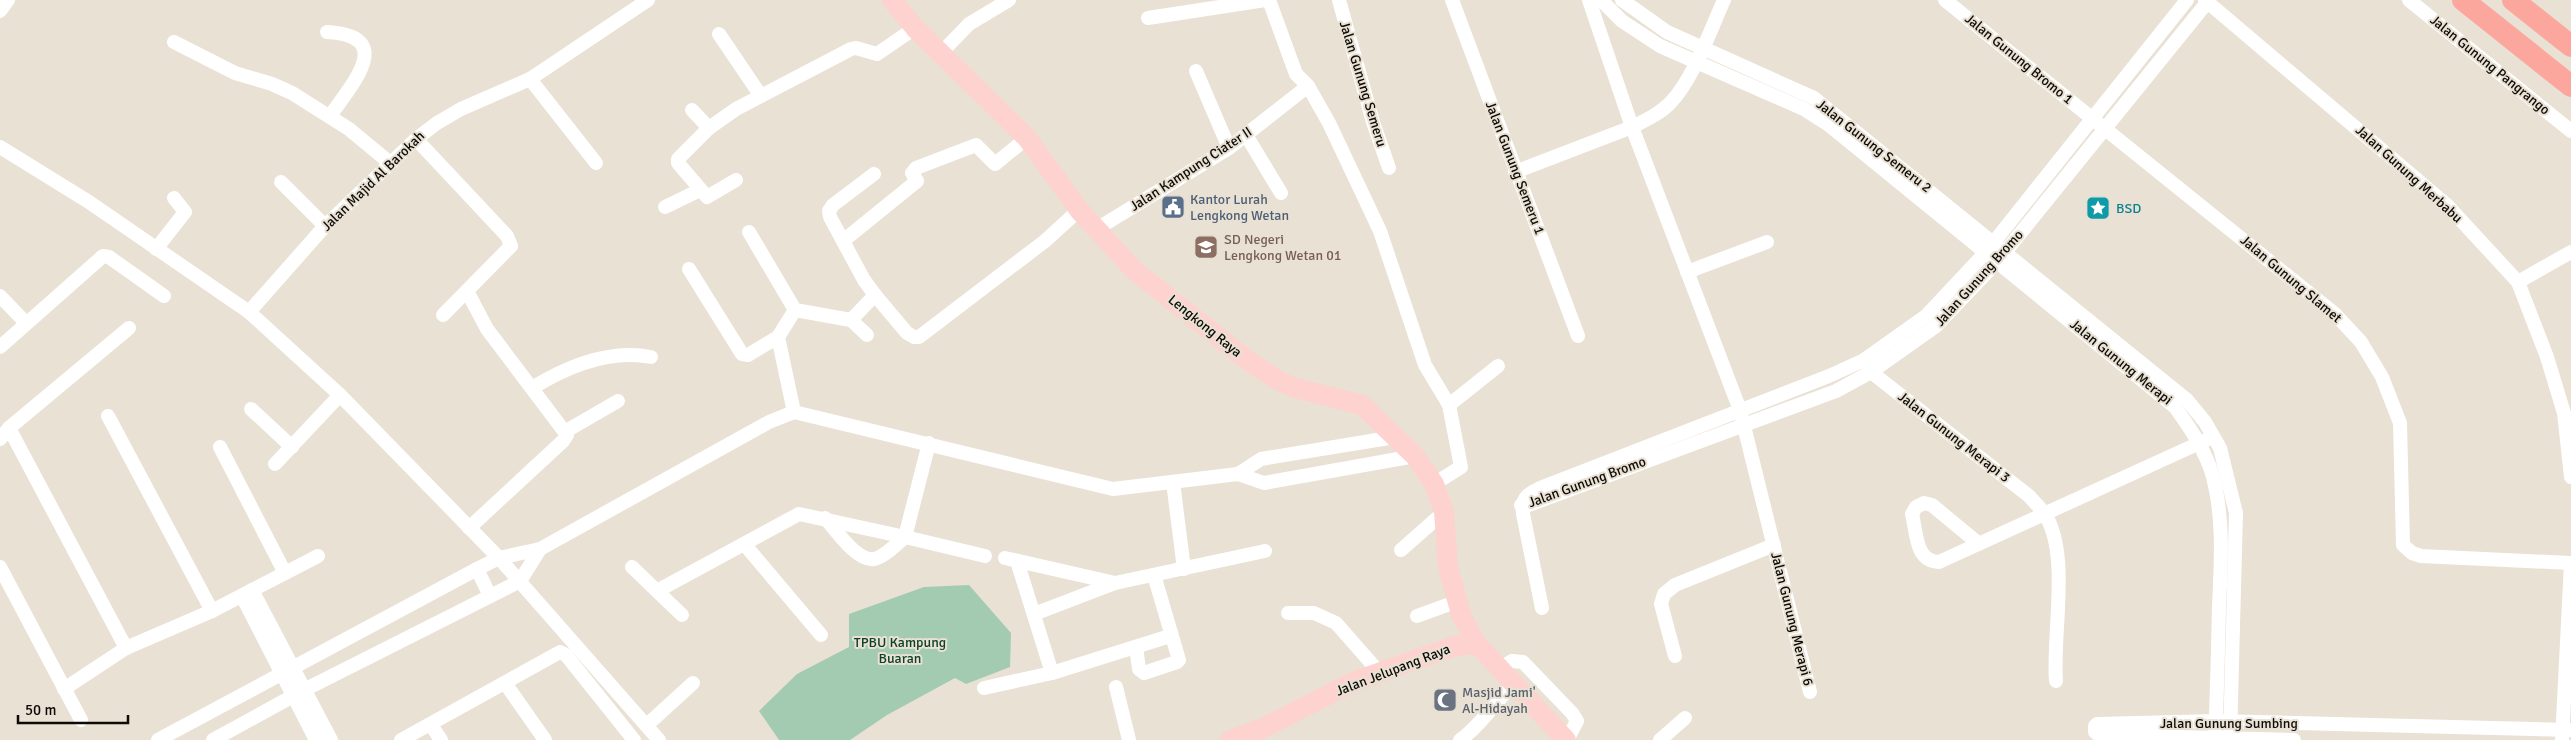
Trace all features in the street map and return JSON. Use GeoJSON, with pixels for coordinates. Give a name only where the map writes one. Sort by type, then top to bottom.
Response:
{"type":"FeatureCollection","features":[{"type":"Feature","properties":{"kind":"main road"},"geometry":{"type":"LineString","coordinates":[[2463,0],[2571,86]]}},
{"type":"Feature","properties":{"kind":"main road"},"geometry":{"type":"LineString","coordinates":[[2513,0],[2571,46]]}},
{"type":"Feature","properties":{"kind":"street"},"geometry":{"type":"LineString","coordinates":[[0,11],[8,0]]}},
{"type":"Feature","properties":{"kind":"street","name":"Jalan Majid Al Barokah"},"geometry":{"type":"LineString","coordinates":[[249,312],[325,226],[390,163],[437,122],[461,109],[530,79],[648,0]]}},
{"type":"Feature","properties":{"kind":"street","name":"Lengkong Raya"},"geometry":{"type":"LineString","coordinates":[[892,0],[916,28],[1027,138],[1095,230],[1136,271],[1246,359],[1292,387],[1362,405],[1415,456],[1434,484],[1444,512],[1448,568],[1462,617],[1477,644],[1558,737]]}},
{"type":"Feature","properties":{"kind":"street"},"geometry":{"type":"LineString","coordinates":[[941,53],[969,24],[1009,0]]}},
{"type":"Feature","properties":{"kind":"street"},"geometry":{"type":"LineString","coordinates":[[1148,18],[1265,0]]}},
{"type":"Feature","properties":{"kind":"street"},"geometry":{"type":"LineString","coordinates":[[1269,0],[1296,74],[1308,86],[1338,140],[1380,231],[1426,365],[1449,405],[1461,467],[1434,484]]}},
{"type":"Feature","properties":{"kind":"street","name":"Jalan Gunung Semeru"},"geometry":{"type":"LineString","coordinates":[[1339,0],[1373,122],[1389,168]]}},
{"type":"Feature","properties":{"kind":"street","name":"Jalan Gunung Semeru 1"},"geometry":{"type":"LineString","coordinates":[[1452,0],[1578,336]]}},
{"type":"Feature","properties":{"kind":"street"},"geometry":{"type":"LineString","coordinates":[[1589,0],[1632,126],[1740,410]]}},
{"type":"Feature","properties":{"kind":"street","name":"Jalan Gunung Semeru 2"},"geometry":{"type":"LineString","coordinates":[[1601,0],[1622,21],[1660,46],[1804,109],[1830,125],[1989,247]]}},
{"type":"Feature","properties":{"kind":"street","name":"Jalan Gunung Semeru 2"},"geometry":{"type":"LineString","coordinates":[[1622,0],[1667,32],[1814,98],[1989,247]]}},
{"type":"Feature","properties":{"kind":"street"},"geometry":{"type":"LineString","coordinates":[[1515,172],[1649,119],[1671,102],[1696,62],[1724,0]]}},
{"type":"Feature","properties":{"kind":"street","name":"Jalan Gunung Bromo 1"},"geometry":{"type":"LineString","coordinates":[[1945,0],[2106,128]]}},
{"type":"Feature","properties":{"kind":"street","name":"Jalan Gunung Bromo"},"geometry":{"type":"LineString","coordinates":[[2187,0],[1989,247],[1926,316],[1867,366],[1836,391],[1535,502],[1522,505],[1524,498],[1540,488],[1829,376],[1867,366],[1936,326],[2001,257],[2207,1]]}},
{"type":"Feature","properties":{"kind":"street","name":"Jalan Gunung Pangrango"},"geometry":{"type":"LineString","coordinates":[[2409,0],[2571,131]]}},
{"type":"Feature","properties":{"kind":"street","name":"Jalan Gunung Merbabu"},"geometry":{"type":"LineString","coordinates":[[2207,1],[2447,205],[2518,282],[2547,357],[2564,413],[2571,478]]}},
{"type":"Feature","properties":{"kind":"street"},"geometry":{"type":"LineString","coordinates":[[736,180],[711,197],[704,196],[678,163],[678,159],[708,128],[736,109],[851,49],[856,48],[877,54],[916,28]]}},
{"type":"Feature","properties":{"kind":"street"},"geometry":{"type":"LineString","coordinates":[[327,32],[352,35],[360,40],[365,48],[366,58],[357,77],[330,116]]}},
{"type":"Feature","properties":{"kind":"street"},"geometry":{"type":"LineString","coordinates":[[719,34],[761,96]]}},
{"type":"Feature","properties":{"kind":"street"},"geometry":{"type":"LineString","coordinates":[[174,42],[235,74],[286,90],[330,116],[390,163]]}},
{"type":"Feature","properties":{"kind":"street"},"geometry":{"type":"LineString","coordinates":[[1196,71],[1229,148]]}},
{"type":"Feature","properties":{"kind":"street"},"geometry":{"type":"LineString","coordinates":[[530,79],[596,162]]}},
{"type":"Feature","properties":{"kind":"street","name":"Jalan Kampung Ciater II"},"geometry":{"type":"LineString","coordinates":[[1095,230],[1229,148],[1308,86]]}},
{"type":"Feature","properties":{"kind":"street"},"geometry":{"type":"LineString","coordinates":[[692,110],[708,128]]}},
{"type":"Feature","properties":{"kind":"street","name":"Jalan Gunung Slamet"},"geometry":{"type":"LineString","coordinates":[[2106,128],[2335,314],[2361,342],[2382,377],[2400,423],[2404,545],[2412,553],[2420,556],[2571,563]]}},
{"type":"Feature","properties":{"kind":"street"},"geometry":{"type":"LineString","coordinates":[[1246,135],[1281,193]]}},
{"type":"Feature","properties":{"kind":"street"},"geometry":{"type":"LineString","coordinates":[[844,241],[917,181],[912,173],[916,168],[976,145],[995,164],[1027,138]]}},
{"type":"Feature","properties":{"kind":"street"},"geometry":{"type":"LineString","coordinates":[[416,139],[507,236],[511,243],[508,252],[443,315]]}},
{"type":"Feature","properties":{"kind":"street"},"geometry":{"type":"LineString","coordinates":[[0,147],[82,197],[249,312],[340,395],[499,558],[659,740]]}},
{"type":"Feature","properties":{"kind":"street"},"geometry":{"type":"LineString","coordinates":[[874,174],[833,205],[829,210],[830,217],[864,280],[907,333],[914,337],[919,337],[1044,241],[1079,210]]}},
{"type":"Feature","properties":{"kind":"street"},"geometry":{"type":"LineString","coordinates":[[281,182],[325,226]]}},
{"type":"Feature","properties":{"kind":"street"},"geometry":{"type":"LineString","coordinates":[[666,207],[700,190]]}},
{"type":"Feature","properties":{"kind":"street"},"geometry":{"type":"LineString","coordinates":[[156,249],[185,212],[174,198]]}},
{"type":"Feature","properties":{"kind":"street"},"geometry":{"type":"LineString","coordinates":[[749,232],[795,310],[851,320],[867,335]]}},
{"type":"Feature","properties":{"kind":"street"},"geometry":{"type":"LineString","coordinates":[[1687,272],[1767,242]]}},
{"type":"Feature","properties":{"kind":"street","name":"Jalan Gunung Merapi"},"geometry":{"type":"LineString","coordinates":[[1989,247],[2175,407],[2199,444],[2212,476],[2220,512],[2221,551],[2215,738]]}},
{"type":"Feature","properties":{"kind":"street"},"geometry":{"type":"LineString","coordinates":[[2518,282],[2571,252]]}},
{"type":"Feature","properties":{"kind":"street"},"geometry":{"type":"LineString","coordinates":[[0,346],[103,256],[109,257],[164,296]]}},
{"type":"Feature","properties":{"kind":"street","name":"Jalan Gunung Merapi"},"geometry":{"type":"LineString","coordinates":[[2001,257],[2187,400],[2220,448],[2236,512],[2230,739]]}},
{"type":"Feature","properties":{"kind":"street"},"geometry":{"type":"LineString","coordinates":[[689,270],[742,354],[748,355],[778,337],[795,310]]}},
{"type":"Feature","properties":{"kind":"street"},"geometry":{"type":"LineString","coordinates":[[467,291],[487,328],[566,431],[566,438],[470,528]]}},
{"type":"Feature","properties":{"kind":"street"},"geometry":{"type":"LineString","coordinates":[[851,320],[876,295]]}},
{"type":"Feature","properties":{"kind":"street"},"geometry":{"type":"LineString","coordinates":[[0,296],[26,323]]}},
{"type":"Feature","properties":{"kind":"street"},"geometry":{"type":"LineString","coordinates":[[126,648],[4,433],[129,328]]}},
{"type":"Feature","properties":{"kind":"street"},"geometry":{"type":"LineString","coordinates":[[778,337],[794,412]]}},
{"type":"Feature","properties":{"kind":"street"},"geometry":{"type":"LineString","coordinates":[[532,388],[557,373],[617,355],[632,354],[651,357]]}},
{"type":"Feature","properties":{"kind":"street"},"geometry":{"type":"LineString","coordinates":[[1449,405],[1498,366]]}},
{"type":"Feature","properties":{"kind":"street","name":"Jalan Gunung Merapi 3"},"geometry":{"type":"LineString","coordinates":[[1867,366],[2029,496],[2045,515],[2055,543],[2059,570],[2055,656],[2056,682]]}},
{"type":"Feature","properties":{"kind":"street"},"geometry":{"type":"LineString","coordinates":[[275,464],[340,395]]}},
{"type":"Feature","properties":{"kind":"street"},"geometry":{"type":"LineString","coordinates":[[566,431],[618,401]]}},
{"type":"Feature","properties":{"kind":"street"},"geometry":{"type":"LineString","coordinates":[[251,409],[292,447]]}},
{"type":"Feature","properties":{"kind":"street","name":"Jalan Gunung Merapi 6"},"geometry":{"type":"LineString","coordinates":[[1740,410],[1810,692]]}},
{"type":"Feature","properties":{"kind":"street"},"geometry":{"type":"LineString","coordinates":[[158,740],[499,558],[540,550],[769,422],[794,412],[1114,489],[1238,474],[1261,459],[1395,437]]}},
{"type":"Feature","properties":{"kind":"street"},"geometry":{"type":"LineString","coordinates":[[108,416],[212,612]]}},
{"type":"Feature","properties":{"kind":"street"},"geometry":{"type":"LineString","coordinates":[[1979,544],[1932,505],[1924,502],[1912,514],[1921,555],[1929,562],[1939,562],[2045,515],[2213,436]]}},
{"type":"Feature","properties":{"kind":"street"},"geometry":{"type":"LineString","coordinates":[[825,518],[855,552],[866,559],[875,560],[902,538],[925,442]]}},
{"type":"Feature","properties":{"kind":"street"},"geometry":{"type":"LineString","coordinates":[[220,447],[285,573]]}},
{"type":"Feature","properties":{"kind":"street"},"geometry":{"type":"LineString","coordinates":[[1296,454],[1298,477]]}},
{"type":"Feature","properties":{"kind":"street"},"geometry":{"type":"LineString","coordinates":[[1238,474],[1264,483],[1415,456]]}},
{"type":"Feature","properties":{"kind":"street"},"geometry":{"type":"LineString","coordinates":[[1173,482],[1184,569]]}},
{"type":"Feature","properties":{"kind":"street"},"geometry":{"type":"LineString","coordinates":[[1522,505],[1542,608]]}},
{"type":"Feature","properties":{"kind":"street"},"geometry":{"type":"LineString","coordinates":[[1401,550],[1444,512]]}},
{"type":"Feature","properties":{"kind":"street"},"geometry":{"type":"LineString","coordinates":[[658,591],[799,514],[825,518],[902,538],[985,556]]}},
{"type":"Feature","properties":{"kind":"street"},"geometry":{"type":"LineString","coordinates":[[745,545],[821,636]]}},
{"type":"Feature","properties":{"kind":"street","name":"Jalan Gunung Merapi 6"},"geometry":{"type":"LineString","coordinates":[[1675,656],[1661,604],[1664,594],[1675,585],[1774,545]]}},
{"type":"Feature","properties":{"kind":"street"},"geometry":{"type":"LineString","coordinates":[[213,740],[299,693],[520,581],[540,550]]}},
{"type":"Feature","properties":{"kind":"street"},"geometry":{"type":"LineString","coordinates":[[1034,614],[1115,583],[1266,551]]}},
{"type":"Feature","properties":{"kind":"street"},"geometry":{"type":"LineString","coordinates":[[64,689],[126,648],[212,612],[318,556]]}},
{"type":"Feature","properties":{"kind":"street"},"geometry":{"type":"LineString","coordinates":[[1052,673],[1034,614],[1011,560],[1115,583]]}},
{"type":"Feature","properties":{"kind":"street"},"geometry":{"type":"LineString","coordinates":[[2565,733],[2571,563]]}},
{"type":"Feature","properties":{"kind":"street"},"geometry":{"type":"LineString","coordinates":[[632,566],[682,615]]}},
{"type":"Feature","properties":{"kind":"street"},"geometry":{"type":"LineString","coordinates":[[0,567],[81,720]]}},
{"type":"Feature","properties":{"kind":"street"},"geometry":{"type":"LineString","coordinates":[[477,569],[490,596]]}},
{"type":"Feature","properties":{"kind":"street"},"geometry":{"type":"LineString","coordinates":[[1136,647],[1139,669],[1144,673],[1177,662],[1179,656],[1170,636],[1154,575]]}},
{"type":"Feature","properties":{"kind":"street"},"geometry":{"type":"LineString","coordinates":[[247,593],[299,693],[331,740]]}},
{"type":"Feature","properties":{"kind":"street"},"geometry":{"type":"LineString","coordinates":[[1417,616],[1458,601]]}},
{"type":"Feature","properties":{"kind":"street"},"geometry":{"type":"LineString","coordinates":[[1288,613],[1314,612],[1336,623],[1379,672]]}},
{"type":"Feature","properties":{"kind":"street"},"geometry":{"type":"LineString","coordinates":[[984,688],[1052,673],[1170,636]]}},
{"type":"Feature","properties":{"kind":"street","name":"Jalan Jelupang Raya"},"geometry":{"type":"LineString","coordinates":[[1233,739],[1261,728],[1353,682],[1455,646],[1477,644]]}},
{"type":"Feature","properties":{"kind":"street"},"geometry":{"type":"LineString","coordinates":[[401,740],[505,683],[556,652],[563,653],[634,740]]}},
{"type":"Feature","properties":{"kind":"street"},"geometry":{"type":"LineString","coordinates":[[1499,669],[1512,661],[1523,662],[1572,713],[1577,721],[1558,737]]}},
{"type":"Feature","properties":{"kind":"street"},"geometry":{"type":"LineString","coordinates":[[505,683],[545,740]]}},
{"type":"Feature","properties":{"kind":"street"},"geometry":{"type":"LineString","coordinates":[[647,725],[693,683]]}},
{"type":"Feature","properties":{"kind":"street"},"geometry":{"type":"LineString","coordinates":[[1460,740],[1472,732],[1482,717],[1513,684]]}},
{"type":"Feature","properties":{"kind":"street"},"geometry":{"type":"LineString","coordinates":[[1116,687],[1129,740]]}},
{"type":"Feature","properties":{"kind":"street"},"geometry":{"type":"LineString","coordinates":[[299,693],[316,740]]}},
{"type":"Feature","properties":{"kind":"street"},"geometry":{"type":"LineString","coordinates":[[1660,740],[1685,718]]}},
{"type":"Feature","properties":{"kind":"street","name":"Jalan Gunung Sumbing"},"geometry":{"type":"LineString","coordinates":[[2294,740],[2099,735],[2095,732],[2095,726],[2097,724],[2230,721],[2565,733]]}},
{"type":"Feature","properties":{"kind":"street"},"geometry":{"type":"LineString","coordinates":[[431,725],[441,740]]}},
{"type":"Feature","properties":{"kind":"green space","name":"TPBU Kampung Buaran"},"geometry":{"type":"Polygon","coordinates":[[[969,585],[1011,633],[1010,667],[966,684],[955,678],[887,715],[850,740],[779,740],[759,711],[797,674],[849,647],[849,614],[924,587],[969,585]]]}},
{"type":"Feature","properties":{"kind":"place","name":"Kantor Lurah Lengkong Wetan"},"geometry":{"type":"Point","coordinates":[1173,207]}},
{"type":"Feature","properties":{"kind":"place","name":"BSD"},"geometry":{"type":"Point","coordinates":[2098,208]}},
{"type":"Feature","properties":{"kind":"place","name":"SD Negeri Lengkong Wetan 01"},"geometry":{"type":"Point","coordinates":[1206,247]}},
{"type":"Feature","properties":{"kind":"place","name":"Masjid Jami' Al-Hidayah"},"geometry":{"type":"Point","coordinates":[1445,700]}}]}
